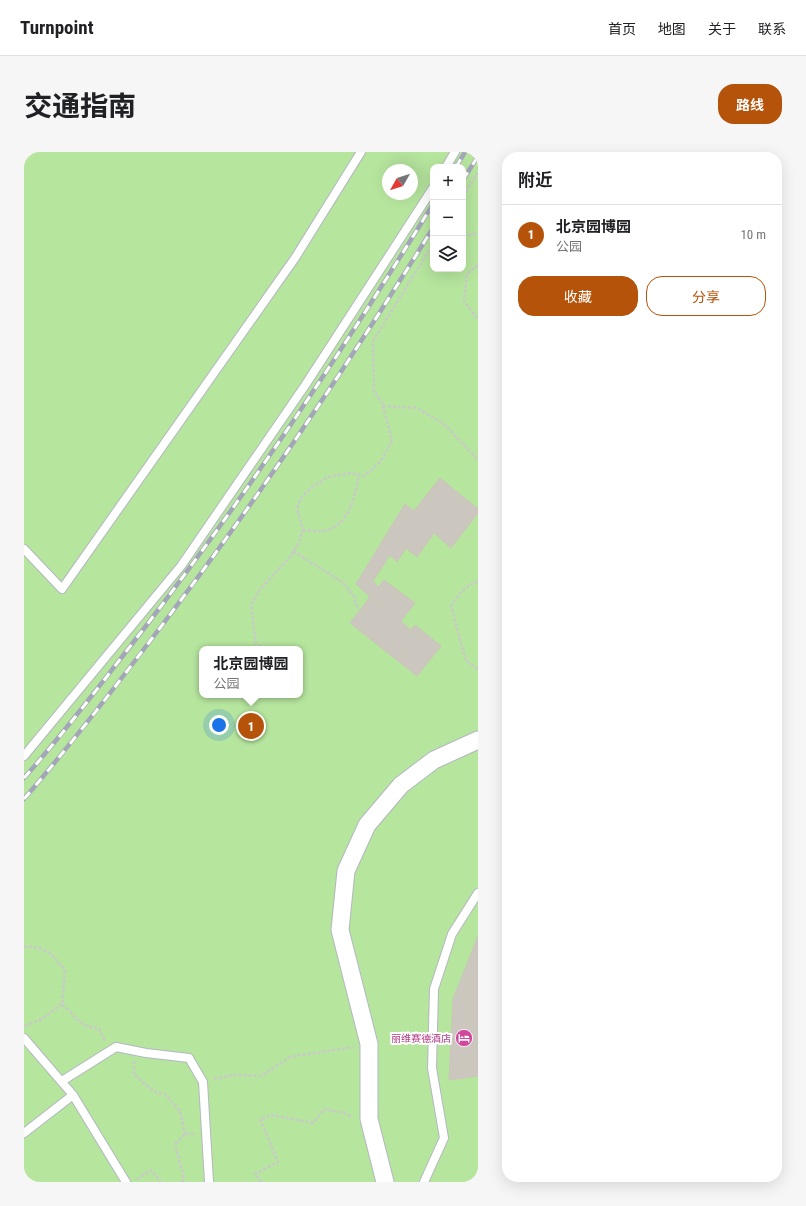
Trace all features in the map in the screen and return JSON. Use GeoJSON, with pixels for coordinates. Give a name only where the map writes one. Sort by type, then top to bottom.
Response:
{"type":"FeatureCollection","features":[{"type":"Feature","properties":{"kind":"street"},"geometry":{"type":"LineString","coordinates":[[385,1182],[369,1119],[369,1044],[340,930],[346,871],[368,825],[401,785],[434,760],[478,740]]}},
{"type":"Feature","properties":{"kind":"lane"},"geometry":{"type":"LineString","coordinates":[[24,549],[62,589],[295,258],[361,152]]}},
{"type":"Feature","properties":{"kind":"lane"},"geometry":{"type":"LineString","coordinates":[[448,164],[455,152]]}},
{"type":"Feature","properties":{"kind":"lane"},"geometry":{"type":"LineString","coordinates":[[24,756],[181,566],[306,384],[430,193]]}},
{"type":"Feature","properties":{"kind":"lane"},"geometry":{"type":"LineString","coordinates":[[424,1182],[444,1138],[432,1068],[434,989],[452,934],[478,893]]}},
{"type":"Feature","properties":{"kind":"lane"},"geometry":{"type":"LineString","coordinates":[[24,1038],[73,1095],[126,1182]]}},
{"type":"Feature","properties":{"kind":"lane"},"geometry":{"type":"LineString","coordinates":[[62,1081],[116,1047],[146,1053],[189,1058],[203,1082],[209,1182]]}},
{"type":"Feature","properties":{"kind":"lane"},"geometry":{"type":"LineString","coordinates":[[24,1133],[73,1095]]}},
{"type":"Feature","properties":{"kind":"path"},"geometry":{"type":"LineString","coordinates":[[466,191],[478,172]]}},
{"type":"Feature","properties":{"kind":"path"},"geometry":{"type":"LineString","coordinates":[[466,234],[478,233]]}},
{"type":"Feature","properties":{"kind":"path"},"geometry":{"type":"LineString","coordinates":[[259,646],[256,644],[251,605],[260,589],[290,557],[303,530],[297,508],[301,498],[313,486],[328,477],[351,473],[364,476],[378,464],[392,440],[383,406],[374,391],[373,341],[430,249]]}},
{"type":"Feature","properties":{"kind":"path"},"geometry":{"type":"LineString","coordinates":[[478,265],[467,274],[464,302],[478,319]]}},
{"type":"Feature","properties":{"kind":"path"},"geometry":{"type":"LineString","coordinates":[[383,406],[417,408],[444,424],[478,460]]}},
{"type":"Feature","properties":{"kind":"path"},"geometry":{"type":"LineString","coordinates":[[303,530],[322,531],[332,528],[343,520],[356,494],[359,475]]}},
{"type":"Feature","properties":{"kind":"path"},"geometry":{"type":"LineString","coordinates":[[293,551],[342,582],[354,596],[358,610]]}},
{"type":"Feature","properties":{"kind":"path"},"geometry":{"type":"LineString","coordinates":[[478,582],[474,582],[459,594],[451,606],[466,661],[478,669]]}},
{"type":"Feature","properties":{"kind":"path"},"geometry":{"type":"LineString","coordinates":[[24,946],[40,948],[50,954],[65,970],[62,1004],[40,1020],[24,1026]]}},
{"type":"Feature","properties":{"kind":"path"},"geometry":{"type":"LineString","coordinates":[[62,1004],[83,1025],[99,1029],[110,1050]]}},
{"type":"Feature","properties":{"kind":"path"},"geometry":{"type":"LineString","coordinates":[[203,1082],[232,1075],[261,1076],[290,1056],[369,1044]]}},
{"type":"Feature","properties":{"kind":"path"},"geometry":{"type":"LineString","coordinates":[[134,1051],[134,1075],[155,1092],[165,1094],[180,1111],[185,1134]]}},
{"type":"Feature","properties":{"kind":"path"},"geometry":{"type":"LineString","coordinates":[[262,1182],[255,1174],[278,1162],[260,1119],[272,1115],[313,1123],[324,1110],[344,1113],[359,1121],[369,1119]]}},
{"type":"Feature","properties":{"kind":"path"},"geometry":{"type":"LineString","coordinates":[[182,1182],[184,1179],[175,1144],[185,1134],[206,1133]]}},
{"type":"Feature","properties":{"kind":"path"},"geometry":{"type":"LineString","coordinates":[[132,1182],[151,1170],[161,1182]]}},
{"type":"Feature","properties":{"kind":"green space"},"geometry":{"type":"Polygon","coordinates":[[[24,152],[478,152],[478,1182],[24,1182],[24,152]]]}},
{"type":"Feature","properties":{"kind":"building"},"geometry":{"type":"Polygon","coordinates":[[[440,478],[478,509],[478,513],[451,548],[434,533],[417,557],[406,548],[397,562],[390,555],[373,581],[379,587],[384,580],[415,603],[401,621],[411,630],[415,625],[441,646],[417,676],[350,623],[370,597],[356,584],[405,504],[414,511],[440,478]]]}},
{"type":"Feature","properties":{"kind":"building","name":"丽维赛德酒店"},"geometry":{"type":"Polygon","coordinates":[[[478,936],[478,1076],[449,1080],[453,999],[478,936]]]}},
{"type":"Feature","properties":{"kind":"railway"},"geometry":{"type":"LineString","coordinates":[[458,164],[465,152]]}},
{"type":"Feature","properties":{"kind":"railway"},"geometry":{"type":"LineString","coordinates":[[466,175],[478,156]]}},
{"type":"Feature","properties":{"kind":"railway"},"geometry":{"type":"LineString","coordinates":[[24,778],[56,741],[101,684],[222,524],[330,366],[430,209]]}},
{"type":"Feature","properties":{"kind":"railway"},"geometry":{"type":"LineString","coordinates":[[24,799],[135,661],[261,490],[366,334],[430,233]]}},
{"type":"Feature","properties":{"kind":"place","name":"北京园博园"},"geometry":{"type":"Point","coordinates":[251,726]}},
{"type":"Feature","properties":{"kind":"place","name":"丽维赛德酒店"},"geometry":{"type":"Point","coordinates":[464,1038]}}]}
